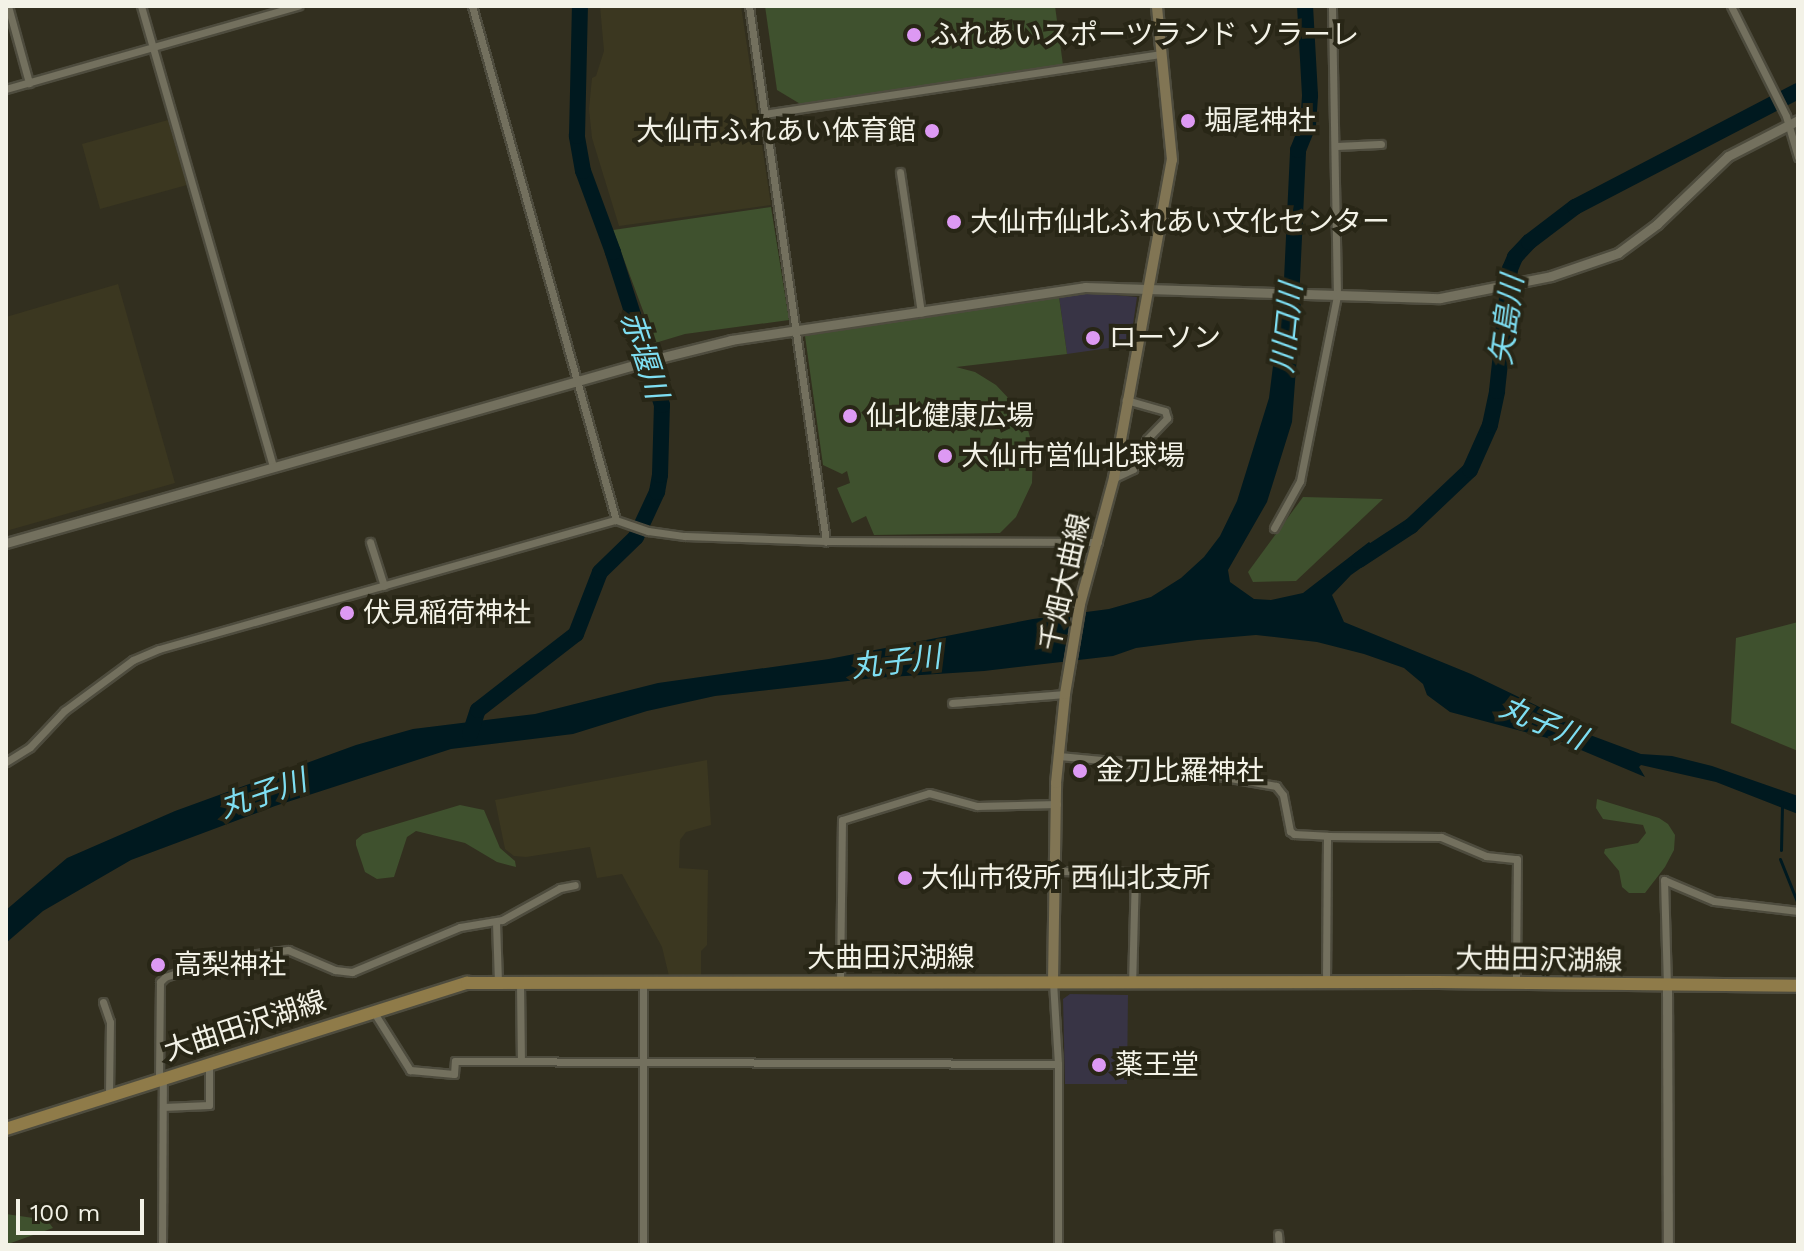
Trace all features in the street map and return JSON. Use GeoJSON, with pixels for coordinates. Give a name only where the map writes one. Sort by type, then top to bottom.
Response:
{"type":"FeatureCollection","features":[{"type":"Feature","properties":{"kind":"main road","name":"千畑大曲線"},"geometry":{"type":"LineString","coordinates":[[1053,982],[1059,756],[1065,694],[1088,574],[1114,478],[1172,160],[1157,6]]}},
{"type":"Feature","properties":{"kind":"main road","name":"大曲田沢湖線"},"geometry":{"type":"LineString","coordinates":[[6,1129],[445,988],[498,983],[1798,986]]}},
{"type":"Feature","properties":{"kind":"street"},"geometry":{"type":"LineString","coordinates":[[8,6],[29,83]]}},
{"type":"Feature","properties":{"kind":"street"},"geometry":{"type":"LineString","coordinates":[[141,6],[273,467]]}},
{"type":"Feature","properties":{"kind":"street"},"geometry":{"type":"LineString","coordinates":[[6,89],[298,6]]}},
{"type":"Feature","properties":{"kind":"street"},"geometry":{"type":"LineString","coordinates":[[472,6],[616,520]]}},
{"type":"Feature","properties":{"kind":"street"},"geometry":{"type":"LineString","coordinates":[[749,6],[826,541]]}},
{"type":"Feature","properties":{"kind":"street"},"geometry":{"type":"LineString","coordinates":[[1274,528],[1300,481],[1332,296],[1335,146],[1332,6]]}},
{"type":"Feature","properties":{"kind":"street"},"geometry":{"type":"LineString","coordinates":[[1731,6],[1791,120],[1798,157]]}},
{"type":"Feature","properties":{"kind":"street"},"geometry":{"type":"LineString","coordinates":[[764,114],[1161,54]]}},
{"type":"Feature","properties":{"kind":"street"},"geometry":{"type":"LineString","coordinates":[[6,543],[577,380],[731,340],[1085,287],[1440,298],[1533,280],[1592,265],[1618,253],[1657,224],[1728,156],[1791,120]]}},
{"type":"Feature","properties":{"kind":"street"},"geometry":{"type":"LineString","coordinates":[[1335,146],[1381,144]]}},
{"type":"Feature","properties":{"kind":"street"},"geometry":{"type":"LineString","coordinates":[[900,172],[921,312]]}},
{"type":"Feature","properties":{"kind":"street"},"geometry":{"type":"LineString","coordinates":[[1114,478],[1133,469],[1147,439],[1167,418],[1165,411],[1126,400]]}},
{"type":"Feature","properties":{"kind":"street"},"geometry":{"type":"LineString","coordinates":[[6,762],[30,747],[64,711],[133,660],[159,649],[616,520],[648,531],[685,536],[826,541],[1098,542]]}},
{"type":"Feature","properties":{"kind":"street"},"geometry":{"type":"LineString","coordinates":[[370,542],[384,586]]}},
{"type":"Feature","properties":{"kind":"street"},"geometry":{"type":"LineString","coordinates":[[952,703],[1065,694]]}},
{"type":"Feature","properties":{"kind":"street"},"geometry":{"type":"LineString","coordinates":[[1059,756],[1155,765],[1276,786],[1283,795],[1290,831],[1294,834],[1441,837],[1486,856],[1517,859],[1516,984]]}},
{"type":"Feature","properties":{"kind":"street"},"geometry":{"type":"LineString","coordinates":[[840,982],[842,820],[929,793],[977,806],[1057,804]]}},
{"type":"Feature","properties":{"kind":"street"},"geometry":{"type":"LineString","coordinates":[[1326,984],[1327,836]]}},
{"type":"Feature","properties":{"kind":"street"},"geometry":{"type":"LineString","coordinates":[[1056,871],[1135,872],[1132,983]]}},
{"type":"Feature","properties":{"kind":"street"},"geometry":{"type":"LineString","coordinates":[[1668,1245],[1664,880],[1714,901],[1798,911]]}},
{"type":"Feature","properties":{"kind":"street"},"geometry":{"type":"LineString","coordinates":[[162,1245],[160,982],[165,977],[218,959],[288,950],[335,970],[352,972],[460,927],[496,922],[560,888],[575,885]]}},
{"type":"Feature","properties":{"kind":"street"},"geometry":{"type":"LineString","coordinates":[[496,922],[498,983]]}},
{"type":"Feature","properties":{"kind":"street"},"geometry":{"type":"LineString","coordinates":[[1053,982],[1058,1064],[1058,1245]]}},
{"type":"Feature","properties":{"kind":"street"},"geometry":{"type":"LineString","coordinates":[[520,983],[521,1061]]}},
{"type":"Feature","properties":{"kind":"street"},"geometry":{"type":"LineString","coordinates":[[643,983],[643,1245]]}},
{"type":"Feature","properties":{"kind":"street"},"geometry":{"type":"LineString","coordinates":[[103,1002],[110,1022],[109,1095]]}},
{"type":"Feature","properties":{"kind":"street"},"geometry":{"type":"LineString","coordinates":[[373,1010],[410,1070],[454,1074],[455,1061],[1058,1064]]}},
{"type":"Feature","properties":{"kind":"street"},"geometry":{"type":"LineString","coordinates":[[163,1107],[209,1105],[209,1062]]}},
{"type":"Feature","properties":{"kind":"street"},"geometry":{"type":"LineString","coordinates":[[1278,1234],[1279,1245]]}},
{"type":"Feature","properties":{"kind":"shaded area"},"geometry":{"type":"Polygon","coordinates":[[[600,6],[741,6],[771,205],[619,226],[592,138],[589,109],[592,78],[596,76],[604,51],[600,6]]]}},
{"type":"Feature","properties":{"kind":"shaded area"},"geometry":{"type":"Polygon","coordinates":[[[168,120],[187,185],[100,209],[82,144],[168,120]]]}},
{"type":"Feature","properties":{"kind":"shaded area"},"geometry":{"type":"Polygon","coordinates":[[[118,284],[175,483],[6,531],[6,317],[118,284]]]}},
{"type":"Feature","properties":{"kind":"shaded area"},"geometry":{"type":"Polygon","coordinates":[[[1084,292],[1137,297],[1130,345],[1067,354],[1059,297],[1084,292]]]}},
{"type":"Feature","properties":{"kind":"shaded area"},"geometry":{"type":"Polygon","coordinates":[[[707,760],[711,825],[686,832],[680,840],[679,868],[708,870],[707,945],[701,951],[701,977],[669,976],[662,947],[622,874],[597,878],[590,847],[526,857],[514,856],[505,849],[495,800],[707,760]]]}},
{"type":"Feature","properties":{"kind":"shaded area"},"geometry":{"type":"Polygon","coordinates":[[[1070,994],[1128,995],[1127,1084],[1065,1084],[1063,999],[1070,994]]]}},
{"type":"Feature","properties":{"kind":"green space","name":"ふれあいスポーツランド ソラーレ"},"geometry":{"type":"Polygon","coordinates":[[[765,6],[1055,6],[1063,65],[802,105],[777,90],[765,6]]]}},
{"type":"Feature","properties":{"kind":"green space"},"geometry":{"type":"Polygon","coordinates":[[[771,207],[789,320],[685,334],[655,343],[613,230],[771,207]]]}},
{"type":"Feature","properties":{"kind":"green space"},"geometry":{"type":"Polygon","coordinates":[[[1059,297],[1067,354],[956,367],[975,372],[996,385],[1013,403],[1028,430],[1033,448],[1032,483],[1016,517],[1000,533],[874,535],[866,516],[852,523],[837,488],[850,483],[847,471],[842,474],[823,465],[805,336],[1059,297]]]}},
{"type":"Feature","properties":{"kind":"green space"},"geometry":{"type":"Polygon","coordinates":[[[1303,497],[1383,499],[1296,581],[1253,582],[1248,572],[1303,497]]]}},
{"type":"Feature","properties":{"kind":"green space"},"geometry":{"type":"Polygon","coordinates":[[[1798,622],[1798,751],[1731,723],[1736,638],[1798,622]]]}},
{"type":"Feature","properties":{"kind":"green space"},"geometry":{"type":"Polygon","coordinates":[[[1597,799],[1659,818],[1668,824],[1675,835],[1674,850],[1645,893],[1629,893],[1622,887],[1619,871],[1604,853],[1605,849],[1638,843],[1646,833],[1643,825],[1603,819],[1596,808],[1597,799]]]}},
{"type":"Feature","properties":{"kind":"green space"},"geometry":{"type":"Polygon","coordinates":[[[460,805],[484,810],[500,848],[515,861],[516,867],[497,862],[465,843],[416,831],[407,837],[394,877],[377,879],[365,872],[356,845],[356,840],[363,834],[460,805]]]}},
{"type":"Feature","properties":{"kind":"green space"},"geometry":{"type":"Polygon","coordinates":[[[6,1214],[47,1220],[53,1228],[8,1244],[6,1214]]]}},
{"type":"Feature","properties":{"kind":"water","name":"丸子川"},"geometry":{"type":"Polygon","coordinates":[[[1281,302],[1301,302],[1292,422],[1267,502],[1228,570],[1230,582],[1254,599],[1271,600],[1303,593],[1369,542],[1382,553],[1351,575],[1332,595],[1344,622],[1471,674],[1554,714],[1582,732],[1641,754],[1672,756],[1712,766],[1798,796],[1798,814],[1716,782],[1641,765],[1639,767],[1645,777],[1562,742],[1450,712],[1427,695],[1423,684],[1404,668],[1364,654],[1317,642],[1256,635],[1136,648],[1113,656],[984,671],[874,678],[715,696],[647,711],[573,734],[451,749],[275,806],[131,860],[43,911],[6,943],[6,910],[67,858],[175,811],[356,745],[413,729],[535,714],[658,683],[829,659],[1033,619],[1109,609],[1151,597],[1181,578],[1204,557],[1220,536],[1237,501],[1269,398],[1281,302]]]}},
{"type":"Feature","properties":{"kind":"waterway","name":"赤堰川"},"geometry":{"type":"LineString","coordinates":[[470,734],[478,710],[576,634],[600,572],[636,537],[657,492],[660,475],[662,405],[613,252],[583,171],[577,136],[580,6]]}},
{"type":"Feature","properties":{"kind":"waterway","name":"川口川"},"geometry":{"type":"LineString","coordinates":[[1290,322],[1298,150],[1308,125],[1310,95],[1305,6]]}},
{"type":"Feature","properties":{"kind":"waterway","name":"矢島川"},"geometry":{"type":"LineString","coordinates":[[1359,560],[1411,526],[1470,470],[1490,425],[1497,391],[1510,269],[1515,257],[1529,242],[1575,207],[1798,91]]}},
{"type":"Feature","properties":{"kind":"waterway"},"geometry":{"type":"LineString","coordinates":[[1781,850],[1782,806]]}},
{"type":"Feature","properties":{"kind":"waterway"},"geometry":{"type":"LineString","coordinates":[[1780,859],[1798,904]]}},
{"type":"Feature","properties":{"kind":"place","name":"ふれあいスポーツランド ソラーレ"},"geometry":{"type":"Point","coordinates":[914,35]}},
{"type":"Feature","properties":{"kind":"place","name":"堀尾神社"},"geometry":{"type":"Point","coordinates":[1188,121]}},
{"type":"Feature","properties":{"kind":"place","name":"大仙市ふれあい体育館"},"geometry":{"type":"Point","coordinates":[932,131]}},
{"type":"Feature","properties":{"kind":"place","name":"大仙市仙北ふれあい文化センター"},"geometry":{"type":"Point","coordinates":[954,222]}},
{"type":"Feature","properties":{"kind":"place","name":"ローソン"},"geometry":{"type":"Point","coordinates":[1093,338]}},
{"type":"Feature","properties":{"kind":"place","name":"仙北健康広場"},"geometry":{"type":"Point","coordinates":[850,416]}},
{"type":"Feature","properties":{"kind":"place","name":"大仙市営仙北球場"},"geometry":{"type":"Point","coordinates":[945,456]}},
{"type":"Feature","properties":{"kind":"place","name":"伏見稲荷神社"},"geometry":{"type":"Point","coordinates":[347,613]}},
{"type":"Feature","properties":{"kind":"place","name":"金刀比羅神社"},"geometry":{"type":"Point","coordinates":[1080,771]}},
{"type":"Feature","properties":{"kind":"place","name":"大仙市役所 西仙北支所"},"geometry":{"type":"Point","coordinates":[905,878]}},
{"type":"Feature","properties":{"kind":"place","name":"高梨神社"},"geometry":{"type":"Point","coordinates":[158,965]}},
{"type":"Feature","properties":{"kind":"place","name":"薬王堂"},"geometry":{"type":"Point","coordinates":[1099,1065]}}]}
